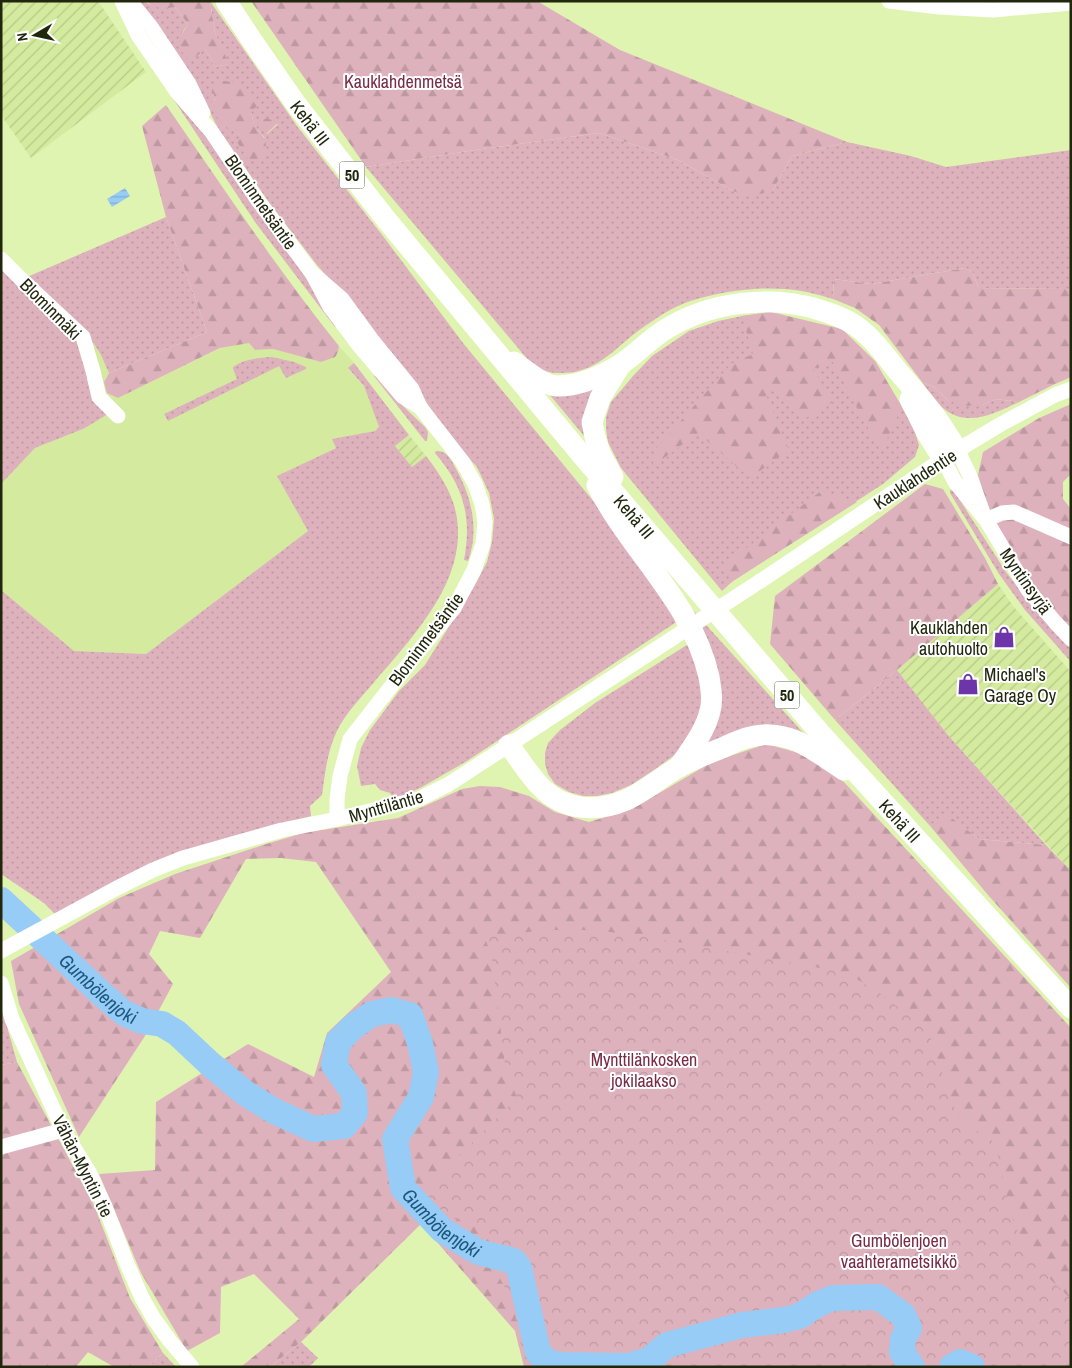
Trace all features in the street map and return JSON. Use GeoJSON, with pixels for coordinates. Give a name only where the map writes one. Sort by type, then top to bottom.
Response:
{"type":"FeatureCollection","features":[{"type":"Feature","properties":{"kind":"highway","name":"Kehä III"},"geometry":{"type":"LineString","coordinates":[[226,1],[296,104],[385,218],[582,454],[820,734],[1071,1008]]}},
{"type":"Feature","properties":{"kind":"highway"},"geometry":{"type":"LineString","coordinates":[[492,346],[538,379],[555,386],[574,385],[622,364],[664,330],[692,317],[741,303],[780,302],[798,304],[848,321],[875,343],[888,359],[928,435],[950,455]]}},
{"type":"Feature","properties":{"kind":"highway"},"geometry":{"type":"LineString","coordinates":[[622,364],[600,398],[592,422],[600,453],[624,502]]}},
{"type":"Feature","properties":{"kind":"highway"},"geometry":{"type":"LineString","coordinates":[[582,454],[607,504],[675,601],[697,641],[706,666],[712,691],[711,710],[704,730],[679,767]]}},
{"type":"Feature","properties":{"kind":"highway"},"geometry":{"type":"LineString","coordinates":[[509,745],[544,790],[560,801],[577,808],[594,809],[611,806],[626,800],[679,767],[745,738],[762,735],[784,736],[802,742],[867,785]]}},
{"type":"Feature","properties":{"kind":"street","name":"Blominmetsäntie"},"geometry":{"type":"LineString","coordinates":[[122,1],[138,35],[177,92],[211,130],[259,202],[312,274],[330,308],[402,396],[420,408],[462,461],[475,484],[482,504],[485,522],[483,544],[474,570],[454,608],[350,739],[340,776],[337,819]]}},
{"type":"Feature","properties":{"kind":"street","name":"Blominmetsäntie"},"geometry":{"type":"LineString","coordinates":[[130,1],[151,27],[189,84],[211,130]]}},
{"type":"Feature","properties":{"kind":"street"},"geometry":{"type":"LineString","coordinates":[[890,1],[939,7],[993,10],[1071,4]]}},
{"type":"Feature","properties":{"kind":"street","name":"Blominmäki"},"geometry":{"type":"LineString","coordinates":[[1,259],[82,337],[99,397],[118,416]]}},
{"type":"Feature","properties":{"kind":"street","name":"Kauklahdentie"},"geometry":{"type":"LineString","coordinates":[[765,578],[950,455],[1009,420],[1055,395],[1071,389]]}},
{"type":"Feature","properties":{"kind":"street","name":"Myntinsyrjä"},"geometry":{"type":"LineString","coordinates":[[950,455],[955,482],[986,520],[1028,590],[1071,639]]}},
{"type":"Feature","properties":{"kind":"street"},"geometry":{"type":"LineString","coordinates":[[986,520],[1014,512],[1071,537]]}},
{"type":"Feature","properties":{"kind":"street","name":"Mynttiläntie"},"geometry":{"type":"LineString","coordinates":[[1,951],[53,921],[153,870],[183,858],[262,835],[419,799],[450,784],[765,578]]}},
{"type":"Feature","properties":{"kind":"street","name":"Vähän-Myntin tie"},"geometry":{"type":"LineString","coordinates":[[1,983],[12,1019],[63,1130],[89,1172],[142,1298],[154,1319],[192,1367]]}},
{"type":"Feature","properties":{"kind":"street"},"geometry":{"type":"LineString","coordinates":[[1,1146],[63,1130]]}},
{"type":"Feature","properties":{"kind":"shaded area"},"geometry":{"type":"Polygon","coordinates":[[[1,1],[98,1],[146,72],[31,158],[1,115],[1,1]]]}},
{"type":"Feature","properties":{"kind":"shaded area"},"geometry":{"type":"Polygon","coordinates":[[[86,332],[100,353],[109,373],[104,382],[118,398],[221,348],[249,342],[255,350],[273,349],[321,362],[338,352],[339,346],[354,363],[348,369],[364,386],[379,427],[375,431],[333,439],[337,447],[278,476],[308,531],[146,654],[74,651],[1,590],[1,484],[35,448],[83,429],[86,332]]]}},
{"type":"Feature","properties":{"kind":"shaded area"},"geometry":{"type":"Polygon","coordinates":[[[409,435],[426,456],[412,467],[395,446],[409,435]]]}},
{"type":"Feature","properties":{"kind":"shaded area"},"geometry":{"type":"Polygon","coordinates":[[[998,584],[1013,606],[1071,672],[1071,871],[947,734],[897,670],[998,584]]]}},
{"type":"Feature","properties":{"kind":"green space"},"geometry":{"type":"Polygon","coordinates":[[[137,1],[175,7],[188,24],[182,33],[205,49],[215,67],[228,64],[215,33],[210,1],[297,126],[463,343],[604,514],[678,621],[467,761],[422,787],[398,798],[392,797],[390,793],[380,790],[375,784],[361,786],[357,766],[361,748],[370,730],[399,691],[425,665],[475,585],[487,562],[492,542],[494,519],[489,493],[477,467],[452,439],[402,368],[317,265],[268,201],[219,130],[206,105],[137,1]],[[216,99],[212,103],[224,126],[240,135],[265,138],[255,126],[261,125],[267,134],[278,124],[254,124],[251,112],[216,99]]]}},
{"type":"Feature","properties":{"kind":"green space"},"geometry":{"type":"Polygon","coordinates":[[[146,1],[210,1],[215,33],[229,64],[215,67],[205,49],[190,62],[176,44],[188,24],[175,7],[159,8],[152,6],[146,1]]]}},
{"type":"Feature","properties":{"kind":"green space","name":"Kauklahdenmetsä"},"geometry":{"type":"Polygon","coordinates":[[[251,1],[537,1],[620,50],[847,142],[792,156],[773,190],[750,197],[733,191],[678,160],[599,133],[366,167],[251,1]]]}},
{"type":"Feature","properties":{"kind":"green space"},"geometry":{"type":"Polygon","coordinates":[[[160,79],[204,133],[339,325],[335,327],[255,222],[160,79]]]}},
{"type":"Feature","properties":{"kind":"green space"},"geometry":{"type":"Polygon","coordinates":[[[216,80],[241,83],[257,106],[251,112],[254,124],[267,118],[278,123],[266,134],[261,126],[255,126],[266,142],[262,161],[249,161],[237,142],[240,135],[224,126],[218,118],[212,103],[216,99],[211,89],[216,80]]]}},
{"type":"Feature","properties":{"kind":"green space"},"geometry":{"type":"Polygon","coordinates":[[[166,105],[272,257],[339,346],[335,357],[321,362],[273,349],[255,350],[249,343],[220,348],[118,398],[107,393],[104,382],[109,373],[207,332],[166,217],[142,126],[166,105]]]}},
{"type":"Feature","properties":{"kind":"green space"},"geometry":{"type":"Polygon","coordinates":[[[599,133],[678,160],[733,191],[773,190],[792,156],[847,142],[911,156],[946,167],[1071,150],[1071,290],[979,288],[972,272],[965,268],[871,284],[834,279],[833,299],[809,292],[771,288],[726,292],[682,304],[670,310],[638,331],[592,366],[569,373],[545,371],[534,367],[366,167],[599,133]]]}},
{"type":"Feature","properties":{"kind":"green space"},"geometry":{"type":"Polygon","coordinates":[[[166,217],[207,332],[109,373],[100,353],[86,332],[27,277],[166,217]]]}},
{"type":"Feature","properties":{"kind":"green space"},"geometry":{"type":"Polygon","coordinates":[[[1,264],[81,342],[108,414],[83,429],[35,448],[1,484],[1,264]]]}},
{"type":"Feature","properties":{"kind":"green space"},"geometry":{"type":"Polygon","coordinates":[[[965,268],[972,272],[979,288],[1071,290],[1071,377],[1019,402],[996,399],[982,405],[965,406],[949,401],[934,387],[922,382],[879,325],[855,308],[833,299],[834,279],[871,284],[965,268]]]}},
{"type":"Feature","properties":{"kind":"green space"},"geometry":{"type":"Polygon","coordinates":[[[771,312],[875,361],[913,426],[919,445],[915,457],[883,484],[733,581],[722,591],[621,468],[608,442],[606,417],[611,402],[652,356],[689,331],[718,321],[771,312]]]}},
{"type":"Feature","properties":{"kind":"green space"},"geometry":{"type":"Polygon","coordinates":[[[771,312],[842,329],[875,361],[902,407],[881,452],[833,362],[813,369],[833,402],[806,418],[776,388],[766,395],[789,450],[750,478],[698,433],[653,466],[655,450],[731,364],[753,354],[742,316],[771,312]]]}},
{"type":"Feature","properties":{"kind":"green space"},"geometry":{"type":"Polygon","coordinates":[[[272,357],[294,362],[306,367],[306,369],[286,378],[279,366],[168,421],[164,414],[237,379],[233,367],[238,364],[252,359],[272,357]]]}},
{"type":"Feature","properties":{"kind":"green space"},"geometry":{"type":"Polygon","coordinates":[[[354,363],[409,435],[395,446],[412,467],[426,456],[441,478],[453,502],[458,528],[456,552],[449,576],[438,599],[408,642],[344,719],[328,756],[322,795],[310,806],[311,816],[222,839],[55,914],[44,903],[1,874],[1,590],[74,651],[146,654],[308,531],[277,476],[336,448],[332,439],[375,431],[379,427],[364,386],[348,368],[354,363]]]}},
{"type":"Feature","properties":{"kind":"green space"},"geometry":{"type":"Polygon","coordinates":[[[377,374],[403,406],[425,427],[428,432],[427,441],[425,441],[374,376],[377,374]]]}},
{"type":"Feature","properties":{"kind":"green space"},"geometry":{"type":"Polygon","coordinates":[[[922,382],[934,387],[949,401],[982,405],[996,399],[1019,402],[998,412],[976,418],[956,416],[934,399],[922,382]]]}},
{"type":"Feature","properties":{"kind":"green space"},"geometry":{"type":"Polygon","coordinates":[[[598,384],[585,437],[549,394],[598,384]]]}},
{"type":"Feature","properties":{"kind":"green space"},"geometry":{"type":"Polygon","coordinates":[[[1071,404],[1071,474],[1063,482],[1063,499],[1071,509],[1071,629],[1063,622],[1015,560],[986,502],[978,475],[983,452],[1039,418],[1071,404]]]}},
{"type":"Feature","properties":{"kind":"green space"},"geometry":{"type":"Polygon","coordinates":[[[436,451],[443,452],[450,458],[461,478],[469,501],[472,512],[473,537],[468,561],[464,560],[467,530],[463,503],[453,478],[435,453],[436,451]]]}},
{"type":"Feature","properties":{"kind":"green space"},"geometry":{"type":"Polygon","coordinates":[[[925,484],[943,489],[985,558],[998,584],[835,720],[770,644],[775,596],[925,484]]]}},
{"type":"Feature","properties":{"kind":"green space"},"geometry":{"type":"Polygon","coordinates":[[[950,490],[954,491],[1006,572],[1033,607],[1071,649],[1071,662],[1025,610],[999,574],[950,493],[950,490]]]}},
{"type":"Feature","properties":{"kind":"green space"},"geometry":{"type":"Polygon","coordinates":[[[821,491],[857,502],[733,581],[722,567],[821,491]]]}},
{"type":"Feature","properties":{"kind":"green space"},"geometry":{"type":"Polygon","coordinates":[[[690,607],[806,736],[700,752],[710,736],[690,607]]]}},
{"type":"Feature","properties":{"kind":"green space"},"geometry":{"type":"Polygon","coordinates":[[[690,643],[700,666],[703,703],[699,718],[676,754],[631,785],[612,793],[583,796],[569,792],[555,784],[548,774],[545,764],[545,753],[548,743],[560,730],[595,703],[690,643]]]}},
{"type":"Feature","properties":{"kind":"green space"},"geometry":{"type":"Polygon","coordinates":[[[897,670],[947,734],[1046,845],[979,839],[945,814],[930,826],[835,720],[897,670]]]}},
{"type":"Feature","properties":{"kind":"green space"},"geometry":{"type":"Polygon","coordinates":[[[766,744],[807,755],[844,782],[1071,1028],[1071,1367],[524,1367],[515,1331],[421,1224],[301,1342],[270,1367],[241,1367],[299,1319],[254,1274],[221,1287],[220,1333],[187,1351],[141,1273],[99,1174],[155,1170],[156,1102],[248,1044],[314,1077],[327,1033],[391,972],[316,862],[281,858],[246,859],[200,938],[160,931],[149,954],[173,984],[145,1036],[79,1137],[19,1004],[11,961],[119,898],[175,874],[303,833],[398,818],[462,789],[480,786],[500,787],[529,796],[555,812],[589,822],[632,809],[712,762],[766,744]]]}},
{"type":"Feature","properties":{"kind":"green space"},"geometry":{"type":"Polygon","coordinates":[[[945,813],[979,839],[1046,845],[1071,871],[1071,988],[988,895],[930,826],[945,813]]]}},
{"type":"Feature","properties":{"kind":"green space"},"geometry":{"type":"Polygon","coordinates":[[[546,930],[597,930],[684,943],[847,973],[881,994],[928,1031],[958,1119],[996,1143],[1015,1227],[1051,1280],[1071,1299],[1071,1367],[530,1367],[520,1341],[513,1303],[494,1267],[506,1249],[487,1233],[445,1215],[417,1195],[517,1098],[505,1065],[492,960],[485,937],[546,930]]]}},
{"type":"Feature","properties":{"kind":"green space"},"geometry":{"type":"Polygon","coordinates":[[[1,1005],[17,1062],[1,1065],[1,1005]]]}},
{"type":"Feature","properties":{"kind":"green space"},"geometry":{"type":"Polygon","coordinates":[[[17,1062],[94,1205],[130,1298],[163,1353],[148,1367],[114,1367],[88,1352],[76,1367],[1,1367],[1,1065],[17,1062]]]}},
{"type":"Feature","properties":{"kind":"green space"},"geometry":{"type":"Polygon","coordinates":[[[301,1342],[318,1358],[309,1367],[270,1367],[301,1342]]]}},
{"type":"Feature","properties":{"kind":"green space"},"geometry":{"type":"Polygon","coordinates":[[[163,1353],[176,1367],[148,1367],[163,1353]]]}},
{"type":"Feature","properties":{"kind":"water"},"geometry":{"type":"Polygon","coordinates":[[[125,188],[130,196],[112,207],[107,199],[125,188]]]}},
{"type":"Feature","properties":{"kind":"waterway","name":"Gumbölenjoki"},"geometry":{"type":"LineString","coordinates":[[1,900],[124,1013],[142,1021],[162,1024],[177,1033],[245,1093],[274,1111],[313,1129],[344,1126],[355,1113],[354,1093],[334,1065],[338,1042],[354,1026],[372,1014],[391,1010],[410,1015],[420,1043],[426,1072],[421,1097],[395,1139],[403,1188],[442,1230],[478,1252],[514,1261],[519,1268],[538,1352],[547,1362],[561,1365],[629,1366],[649,1360],[667,1345],[742,1325],[800,1316],[818,1304],[833,1298],[878,1297],[903,1315],[909,1328],[903,1339],[902,1352],[912,1367]]}},
{"type":"Feature","properties":{"kind":"waterway","name":"Gumbölenjoki"},"geometry":{"type":"LineString","coordinates":[[952,1367],[960,1362],[972,1367]]}},
{"type":"Feature","properties":{"kind":"place","name":"Kauklahden autohuolto"},"geometry":{"type":"Point","coordinates":[1004,637]}},
{"type":"Feature","properties":{"kind":"place","name":"Michael's Garage Oy"},"geometry":{"type":"Point","coordinates":[968,684]}},
{"type":"Feature","properties":{"kind":"park label","name":"Mynttilänkosken jokilaakso"},"geometry":{"type":"Point","coordinates":[644,1069]}},
{"type":"Feature","properties":{"kind":"park label","name":"Gumbölenjoen vaahterametsikkö"},"geometry":{"type":"Point","coordinates":[899,1250]}}]}
